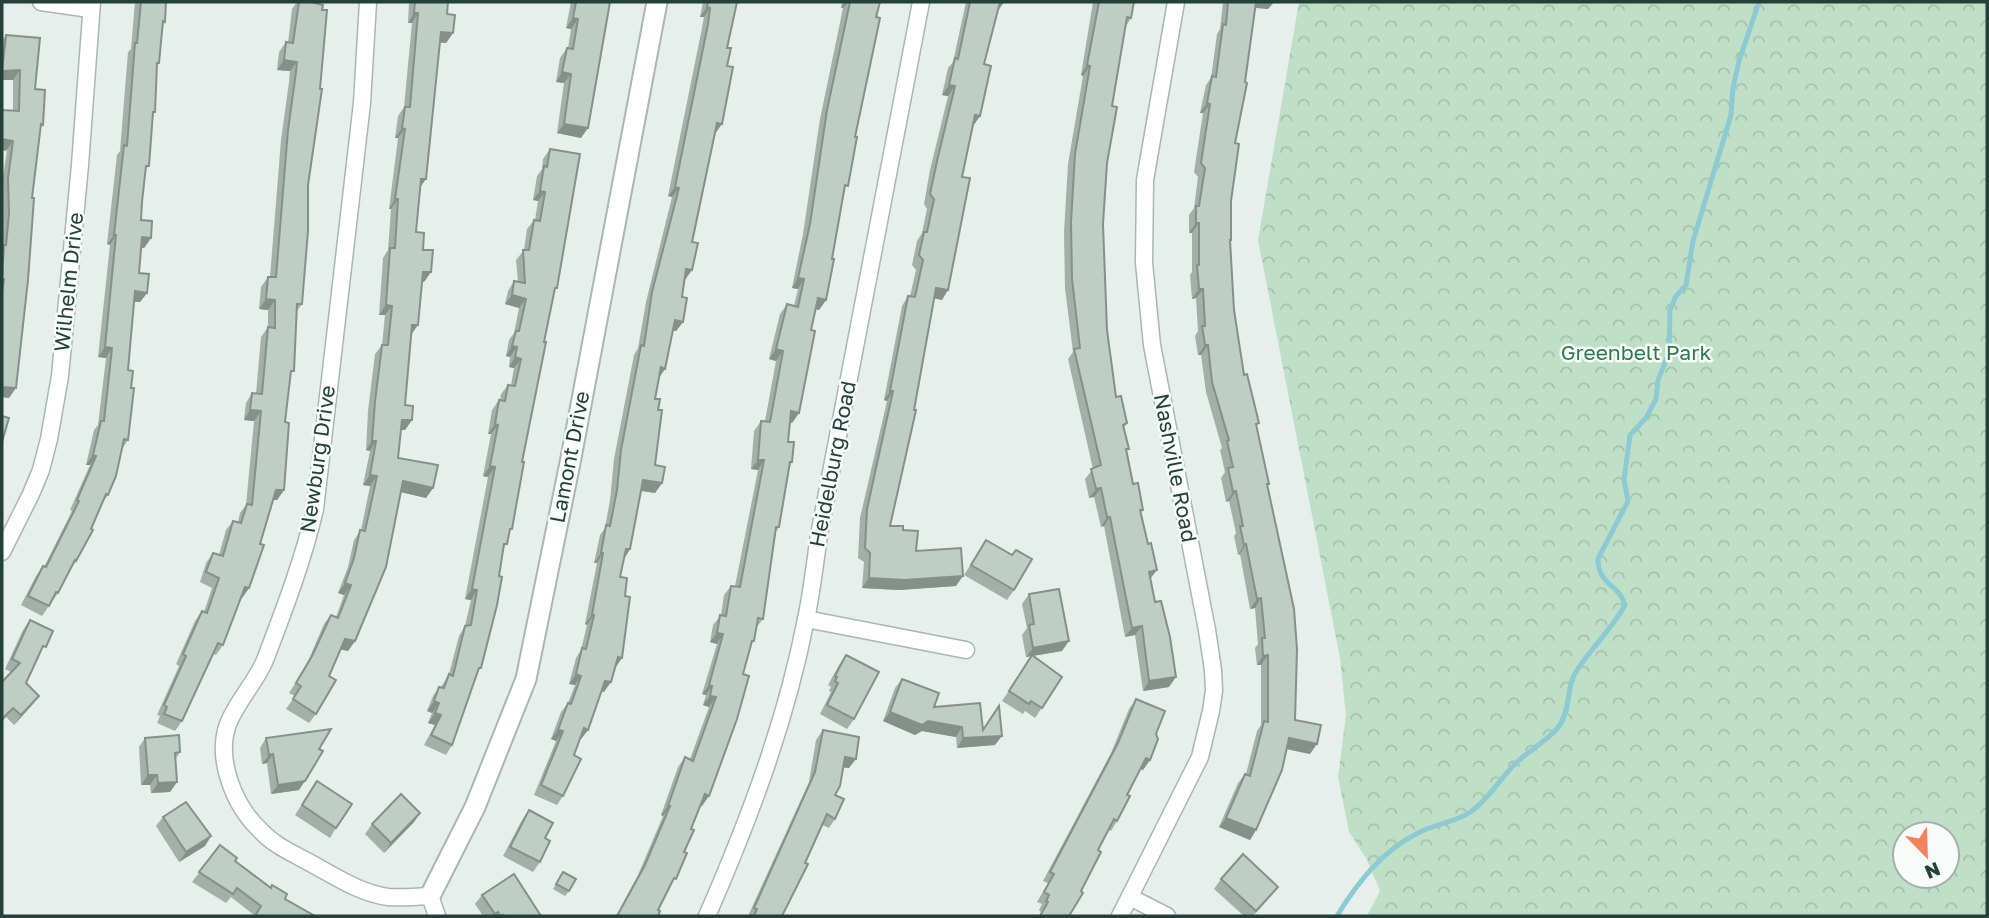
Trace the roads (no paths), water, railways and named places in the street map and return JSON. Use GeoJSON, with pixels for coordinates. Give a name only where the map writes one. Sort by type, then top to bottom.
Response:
{"type":"FeatureCollection","features":[{"type":"Feature","properties":{"kind":"street"},"geometry":{"type":"LineString","coordinates":[[41,2],[91,6]]}},
{"type":"Feature","properties":{"kind":"street","name":"Newburg Drive"},"geometry":{"type":"LineString","coordinates":[[368,2],[362,103],[315,509],[304,556],[264,663],[228,724],[224,743],[235,794],[243,811],[261,832],[283,849],[363,890],[386,897],[430,896]]}},
{"type":"Feature","properties":{"kind":"street","name":"Lamont Drive"},"geometry":{"type":"LineString","coordinates":[[430,896],[475,807],[526,679],[568,476],[657,2]]}},
{"type":"Feature","properties":{"kind":"street","name":"Heidelburg Road"},"geometry":{"type":"LineString","coordinates":[[707,916],[751,810],[776,738],[806,619],[819,535],[921,2]]}},
{"type":"Feature","properties":{"kind":"street","name":"Nashville Road"},"geometry":{"type":"LineString","coordinates":[[1120,916],[1200,757],[1214,691],[1207,630],[1152,345],[1144,262],[1145,180],[1176,2]]}},
{"type":"Feature","properties":{"kind":"street","name":"Wilhelm Drive"},"geometry":{"type":"LineString","coordinates":[[2,552],[32,494],[41,470],[60,376],[80,166],[91,6]]}},
{"type":"Feature","properties":{"kind":"street"},"geometry":{"type":"LineString","coordinates":[[806,619],[967,650]]}},
{"type":"Feature","properties":{"kind":"street"},"geometry":{"type":"LineString","coordinates":[[430,896],[437,916]]}},
{"type":"Feature","properties":{"kind":"street"},"geometry":{"type":"LineString","coordinates":[[1130,897],[1167,916]]}},
{"type":"Feature","properties":{"kind":"waterway"},"geometry":{"type":"LineString","coordinates":[[1337,916],[1362,880],[1382,858],[1418,833],[1472,811],[1515,764],[1555,731],[1566,711],[1571,683],[1577,670],[1625,605],[1619,593],[1605,580],[1598,559],[1628,501],[1624,480],[1630,435],[1646,418],[1656,399],[1658,380],[1669,353],[1670,310],[1676,296],[1686,285],[1693,241],[1731,115],[1739,61],[1759,2]]}},
{"type":"Feature","properties":{"kind":"park label","name":"Greenbelt Park"},"geometry":{"type":"Point","coordinates":[1636,353]}}]}
